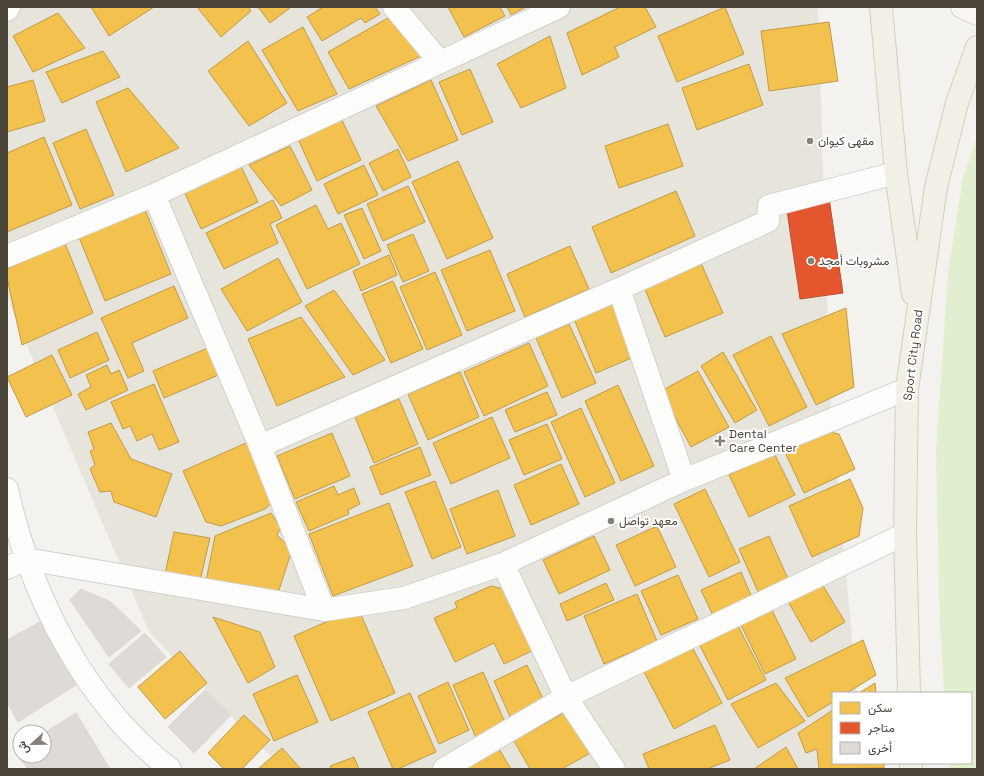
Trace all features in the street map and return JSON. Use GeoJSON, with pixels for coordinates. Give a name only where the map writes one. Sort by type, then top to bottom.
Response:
{"type":"FeatureCollection","features":[{"type":"Feature","properties":{"kind":"main road"},"geometry":{"type":"LineString","coordinates":[[881,7],[896,173],[917,321]]}},
{"type":"Feature","properties":{"kind":"main road"},"geometry":{"type":"LineString","coordinates":[[962,7],[977,14]]}},
{"type":"Feature","properties":{"kind":"main road","name":"Sport City Road"},"geometry":{"type":"LineString","coordinates":[[909,692],[905,534],[906,389],[936,187],[957,103],[977,47]]}},
{"type":"Feature","properties":{"kind":"street"},"geometry":{"type":"LineString","coordinates":[[394,7],[440,62]]}},
{"type":"Feature","properties":{"kind":"street"},"geometry":{"type":"LineString","coordinates":[[7,256],[154,195],[559,7]]}},
{"type":"Feature","properties":{"kind":"street"},"geometry":{"type":"LineString","coordinates":[[260,446],[618,289],[768,221],[770,206],[896,173]]}},
{"type":"Feature","properties":{"kind":"street"},"geometry":{"type":"LineString","coordinates":[[154,195],[260,446],[324,610]]}},
{"type":"Feature","properties":{"kind":"street"},"geometry":{"type":"LineString","coordinates":[[618,289],[684,480]]}},
{"type":"Feature","properties":{"kind":"street"},"geometry":{"type":"LineString","coordinates":[[16,564],[324,610],[404,598],[503,564],[684,480],[906,389]]}},
{"type":"Feature","properties":{"kind":"street"},"geometry":{"type":"LineString","coordinates":[[7,489],[16,564],[46,608],[68,649],[94,688],[124,725],[157,759],[170,769]]}},
{"type":"Feature","properties":{"kind":"street"},"geometry":{"type":"LineString","coordinates":[[444,769],[566,696],[905,534]]}},
{"type":"Feature","properties":{"kind":"street"},"geometry":{"type":"LineString","coordinates":[[503,564],[566,696],[614,769]]}},
{"type":"Feature","properties":{"kind":"shaded area"},"geometry":{"type":"Polygon","coordinates":[[[7,7],[818,7],[830,396],[857,692],[832,692],[832,764],[863,764],[864,769],[283,769],[149,632],[15,318],[7,295],[7,7]]]}},
{"type":"Feature","properties":{"kind":"green space"},"geometry":{"type":"Polygon","coordinates":[[[977,138],[977,769],[949,769],[948,764],[972,764],[972,692],[944,692],[940,626],[936,451],[948,273],[963,177],[977,138]]]}},
{"type":"Feature","properties":{"kind":"building: سكن"},"geometry":{"type":"Polygon","coordinates":[[[91,7],[154,7],[109,36],[91,7]]]}},
{"type":"Feature","properties":{"kind":"building: سكن"},"geometry":{"type":"Polygon","coordinates":[[[197,7],[248,7],[251,11],[221,37],[197,7]]]}},
{"type":"Feature","properties":{"kind":"building: سكن"},"geometry":{"type":"Polygon","coordinates":[[[258,7],[291,7],[270,23],[258,7]]]}},
{"type":"Feature","properties":{"kind":"building: سكن"},"geometry":{"type":"Polygon","coordinates":[[[323,7],[375,7],[380,14],[365,23],[361,18],[322,41],[307,17],[323,7]]]}},
{"type":"Feature","properties":{"kind":"building: سكن"},"geometry":{"type":"Polygon","coordinates":[[[448,7],[500,7],[505,16],[464,37],[448,7]]]}},
{"type":"Feature","properties":{"kind":"building: سكن"},"geometry":{"type":"Polygon","coordinates":[[[507,7],[526,7],[511,15],[507,7]]]}},
{"type":"Feature","properties":{"kind":"building: سكن"},"geometry":{"type":"Polygon","coordinates":[[[620,7],[645,7],[656,27],[615,47],[619,57],[582,75],[567,33],[620,7]]]}},
{"type":"Feature","properties":{"kind":"building: سكن"},"geometry":{"type":"Polygon","coordinates":[[[725,7],[744,54],[677,82],[658,36],[725,7]]]}},
{"type":"Feature","properties":{"kind":"building: سكن"},"geometry":{"type":"Polygon","coordinates":[[[58,13],[85,48],[33,72],[13,36],[58,13]]]}},
{"type":"Feature","properties":{"kind":"building: سكن"},"geometry":{"type":"Polygon","coordinates":[[[388,18],[421,56],[349,89],[328,52],[388,18]]]}},
{"type":"Feature","properties":{"kind":"building: سكن"},"geometry":{"type":"Polygon","coordinates":[[[829,22],[838,81],[769,91],[761,31],[829,22]]]}},
{"type":"Feature","properties":{"kind":"building: سكن"},"geometry":{"type":"Polygon","coordinates":[[[303,27],[337,94],[298,111],[262,50],[303,27]]]}},
{"type":"Feature","properties":{"kind":"building: سكن"},"geometry":{"type":"Polygon","coordinates":[[[550,36],[566,88],[521,108],[497,64],[550,36]]]}},
{"type":"Feature","properties":{"kind":"building: سكن"},"geometry":{"type":"Polygon","coordinates":[[[248,41],[287,103],[249,126],[208,71],[248,41]]]}},
{"type":"Feature","properties":{"kind":"building: سكن"},"geometry":{"type":"Polygon","coordinates":[[[103,51],[120,77],[62,103],[46,72],[103,51]]]}},
{"type":"Feature","properties":{"kind":"building: سكن"},"geometry":{"type":"Polygon","coordinates":[[[749,64],[763,105],[697,130],[682,88],[749,64]]]}},
{"type":"Feature","properties":{"kind":"building: سكن"},"geometry":{"type":"Polygon","coordinates":[[[470,69],[493,122],[462,135],[439,82],[470,69]]]}},
{"type":"Feature","properties":{"kind":"building: سكن"},"geometry":{"type":"Polygon","coordinates":[[[33,80],[45,121],[7,132],[7,87],[33,80]]]}},
{"type":"Feature","properties":{"kind":"building: سكن"},"geometry":{"type":"Polygon","coordinates":[[[431,80],[458,140],[408,161],[376,106],[431,80]]]}},
{"type":"Feature","properties":{"kind":"building: سكن"},"geometry":{"type":"Polygon","coordinates":[[[128,88],[179,148],[126,172],[96,102],[128,88]]]}},
{"type":"Feature","properties":{"kind":"building: سكن"},"geometry":{"type":"Polygon","coordinates":[[[341,118],[361,160],[317,181],[298,139],[341,118]]]}},
{"type":"Feature","properties":{"kind":"building: سكن"},"geometry":{"type":"Polygon","coordinates":[[[668,124],[683,166],[619,188],[605,146],[668,124]]]}},
{"type":"Feature","properties":{"kind":"building: سكن"},"geometry":{"type":"Polygon","coordinates":[[[86,129],[114,195],[80,209],[53,143],[86,129]]]}},
{"type":"Feature","properties":{"kind":"building: سكن"},"geometry":{"type":"Polygon","coordinates":[[[44,137],[72,205],[7,232],[7,153],[44,137]]]}},
{"type":"Feature","properties":{"kind":"building: سكن"},"geometry":{"type":"Polygon","coordinates":[[[290,146],[312,190],[281,206],[249,165],[290,146]]]}},
{"type":"Feature","properties":{"kind":"building: سكن"},"geometry":{"type":"Polygon","coordinates":[[[398,149],[411,177],[383,191],[369,163],[398,149]]]}},
{"type":"Feature","properties":{"kind":"building: سكن"},"geometry":{"type":"Polygon","coordinates":[[[458,161],[493,238],[447,259],[412,182],[458,161]]]}},
{"type":"Feature","properties":{"kind":"building: سكن"},"geometry":{"type":"Polygon","coordinates":[[[239,162],[258,202],[201,229],[183,189],[239,162]]]}},
{"type":"Feature","properties":{"kind":"building: سكن"},"geometry":{"type":"Polygon","coordinates":[[[364,165],[378,195],[338,214],[324,184],[364,165]]]}},
{"type":"Feature","properties":{"kind":"building: سكن"},"geometry":{"type":"Polygon","coordinates":[[[408,186],[425,222],[383,241],[367,204],[408,186]]]}},
{"type":"Feature","properties":{"kind":"building: سكن"},"geometry":{"type":"Polygon","coordinates":[[[676,191],[695,236],[611,273],[592,227],[676,191]]]}},
{"type":"Feature","properties":{"kind":"building: سكن"},"geometry":{"type":"Polygon","coordinates":[[[273,200],[282,218],[270,224],[278,243],[224,269],[206,233],[273,200]]]}},
{"type":"Feature","properties":{"kind":"building: سكن"},"geometry":{"type":"Polygon","coordinates":[[[316,205],[328,229],[341,223],[360,264],[307,289],[276,225],[316,205]]]}},
{"type":"Feature","properties":{"kind":"building: سكن"},"geometry":{"type":"Polygon","coordinates":[[[144,207],[171,274],[105,301],[78,235],[144,207]]]}},
{"type":"Feature","properties":{"kind":"building: سكن"},"geometry":{"type":"Polygon","coordinates":[[[362,208],[381,251],[364,259],[344,215],[362,208]]]}},
{"type":"Feature","properties":{"kind":"building: سكن"},"geometry":{"type":"Polygon","coordinates":[[[413,234],[429,271],[403,282],[387,245],[413,234]]]}},
{"type":"Feature","properties":{"kind":"building: سكن"},"geometry":{"type":"Polygon","coordinates":[[[65,243],[93,313],[22,345],[7,278],[7,269],[65,243]]]}},
{"type":"Feature","properties":{"kind":"building: سكن"},"geometry":{"type":"Polygon","coordinates":[[[570,246],[589,289],[525,317],[507,274],[570,246]]]}},
{"type":"Feature","properties":{"kind":"building: سكن"},"geometry":{"type":"Polygon","coordinates":[[[490,250],[515,311],[467,331],[441,270],[490,250]]]}},
{"type":"Feature","properties":{"kind":"building: سكن"},"geometry":{"type":"Polygon","coordinates":[[[389,255],[397,275],[361,291],[353,271],[389,255]]]}},
{"type":"Feature","properties":{"kind":"building: سكن"},"geometry":{"type":"Polygon","coordinates":[[[278,258],[302,302],[247,331],[221,289],[278,258]]]}},
{"type":"Feature","properties":{"kind":"building: سكن"},"geometry":{"type":"Polygon","coordinates":[[[701,263],[723,313],[665,337],[644,287],[701,263]]]}},
{"type":"Feature","properties":{"kind":"building: سكن"},"geometry":{"type":"Polygon","coordinates":[[[435,272],[462,335],[427,350],[400,287],[435,272]]]}},
{"type":"Feature","properties":{"kind":"building: سكن"},"geometry":{"type":"Polygon","coordinates":[[[393,281],[423,349],[391,363],[362,294],[393,281]]]}},
{"type":"Feature","properties":{"kind":"building: سكن"},"geometry":{"type":"Polygon","coordinates":[[[174,286],[188,318],[132,343],[144,371],[128,378],[101,318],[174,286]]]}},
{"type":"Feature","properties":{"kind":"building: سكن"},"geometry":{"type":"Polygon","coordinates":[[[334,290],[385,360],[353,375],[305,306],[334,290]]]}},
{"type":"Feature","properties":{"kind":"building: سكن"},"geometry":{"type":"Polygon","coordinates":[[[610,298],[634,357],[596,373],[572,314],[610,298]]]}},
{"type":"Feature","properties":{"kind":"building: سكن"},"geometry":{"type":"Polygon","coordinates":[[[846,308],[854,387],[816,405],[782,334],[846,308]]]}},
{"type":"Feature","properties":{"kind":"building: سكن"},"geometry":{"type":"Polygon","coordinates":[[[301,317],[345,377],[277,406],[248,339],[301,317]]]}},
{"type":"Feature","properties":{"kind":"building: سكن"},"geometry":{"type":"Polygon","coordinates":[[[569,324],[596,383],[562,398],[536,338],[569,324]]]}},
{"type":"Feature","properties":{"kind":"building: سكن"},"geometry":{"type":"Polygon","coordinates":[[[97,332],[109,360],[70,378],[58,350],[97,332]]]}},
{"type":"Feature","properties":{"kind":"building: سكن"},"geometry":{"type":"Polygon","coordinates":[[[771,336],[807,407],[769,426],[733,355],[771,336]]]}},
{"type":"Feature","properties":{"kind":"building: سكن"},"geometry":{"type":"Polygon","coordinates":[[[529,343],[548,386],[484,416],[464,372],[529,343]]]}},
{"type":"Feature","properties":{"kind":"building: سكن"},"geometry":{"type":"Polygon","coordinates":[[[210,347],[221,374],[164,398],[153,371],[210,347]]]}},
{"type":"Feature","properties":{"kind":"building: سكن"},"geometry":{"type":"Polygon","coordinates":[[[723,352],[757,410],[735,423],[701,366],[723,352]]]}},
{"type":"Feature","properties":{"kind":"building: سكن"},"geometry":{"type":"Polygon","coordinates":[[[52,355],[72,395],[26,417],[7,377],[52,355]]]}},
{"type":"Feature","properties":{"kind":"building: سكن"},"geometry":{"type":"Polygon","coordinates":[[[107,365],[111,374],[119,370],[128,390],[86,410],[78,394],[91,387],[86,375],[107,365]]]}},
{"type":"Feature","properties":{"kind":"building: سكن"},"geometry":{"type":"Polygon","coordinates":[[[698,371],[729,427],[691,447],[661,391],[698,371]]]}},
{"type":"Feature","properties":{"kind":"building: سكن"},"geometry":{"type":"Polygon","coordinates":[[[460,372],[479,417],[428,440],[408,394],[460,372]]]}},
{"type":"Feature","properties":{"kind":"building: سكن"},"geometry":{"type":"Polygon","coordinates":[[[154,384],[179,442],[159,450],[152,434],[137,441],[130,426],[123,429],[111,402],[154,384]]]}},
{"type":"Feature","properties":{"kind":"building: سكن"},"geometry":{"type":"Polygon","coordinates":[[[618,385],[654,466],[621,481],[585,401],[618,385]]]}},
{"type":"Feature","properties":{"kind":"building: سكن"},"geometry":{"type":"Polygon","coordinates":[[[547,392],[557,415],[515,432],[505,410],[547,392]]]}},
{"type":"Feature","properties":{"kind":"building: سكن"},"geometry":{"type":"Polygon","coordinates":[[[399,399],[418,444],[374,463],[355,417],[399,399]]]}},
{"type":"Feature","properties":{"kind":"building: سكن"},"geometry":{"type":"Polygon","coordinates":[[[581,408],[615,483],[585,497],[551,422],[581,408]]]}},
{"type":"Feature","properties":{"kind":"building: سكن"},"geometry":{"type":"Polygon","coordinates":[[[492,417],[510,458],[451,484],[433,443],[492,417]]]}},
{"type":"Feature","properties":{"kind":"building: سكن"},"geometry":{"type":"Polygon","coordinates":[[[111,423],[131,459],[172,474],[156,517],[114,502],[111,491],[100,492],[90,469],[95,465],[90,451],[94,449],[88,432],[111,423]]]}},
{"type":"Feature","properties":{"kind":"building: سكن"},"geometry":{"type":"Polygon","coordinates":[[[547,424],[562,459],[524,475],[509,440],[547,424]]]}},
{"type":"Feature","properties":{"kind":"building: سكن"},"geometry":{"type":"Polygon","coordinates":[[[825,431],[839,434],[855,469],[804,493],[784,450],[825,431]]]}},
{"type":"Feature","properties":{"kind":"building: سكن"},"geometry":{"type":"Polygon","coordinates":[[[332,433],[350,476],[295,499],[277,456],[332,433]]]}},
{"type":"Feature","properties":{"kind":"building: سكن"},"geometry":{"type":"Polygon","coordinates":[[[248,442],[274,501],[265,509],[221,526],[206,522],[183,471],[248,442]]]}},
{"type":"Feature","properties":{"kind":"building: سكن"},"geometry":{"type":"Polygon","coordinates":[[[420,447],[431,475],[381,495],[370,467],[420,447]]]}},
{"type":"Feature","properties":{"kind":"building: سكن"},"geometry":{"type":"Polygon","coordinates":[[[774,453],[795,495],[749,517],[729,475],[774,453]]]}},
{"type":"Feature","properties":{"kind":"building: سكن"},"geometry":{"type":"Polygon","coordinates":[[[561,464],[579,504],[531,525],[514,485],[561,464]]]}},
{"type":"Feature","properties":{"kind":"building: سكن"},"geometry":{"type":"Polygon","coordinates":[[[850,479],[863,508],[859,536],[812,557],[789,506],[850,479]]]}},
{"type":"Feature","properties":{"kind":"building: سكن"},"geometry":{"type":"Polygon","coordinates":[[[435,481],[461,547],[432,559],[405,492],[435,481]]]}},
{"type":"Feature","properties":{"kind":"building: سكن"},"geometry":{"type":"Polygon","coordinates":[[[334,486],[338,495],[354,488],[360,504],[348,510],[349,514],[309,531],[296,502],[334,486]]]}},
{"type":"Feature","properties":{"kind":"building: سكن"},"geometry":{"type":"Polygon","coordinates":[[[705,489],[740,562],[709,577],[674,504],[705,489]]]}},
{"type":"Feature","properties":{"kind":"building: سكن"},"geometry":{"type":"Polygon","coordinates":[[[498,490],[515,536],[467,554],[450,509],[498,490]]]}},
{"type":"Feature","properties":{"kind":"building: سكن"},"geometry":{"type":"Polygon","coordinates":[[[389,503],[413,566],[333,596],[309,534],[389,503]]]}},
{"type":"Feature","properties":{"kind":"building: سكن"},"geometry":{"type":"Polygon","coordinates":[[[271,513],[281,528],[277,535],[292,550],[278,593],[206,581],[215,536],[271,513]]]}},
{"type":"Feature","properties":{"kind":"building: سكن"},"geometry":{"type":"Polygon","coordinates":[[[657,526],[676,567],[635,586],[616,545],[657,526]]]}},
{"type":"Feature","properties":{"kind":"building: سكن"},"geometry":{"type":"Polygon","coordinates":[[[174,532],[210,538],[200,581],[165,574],[174,532]]]}},
{"type":"Feature","properties":{"kind":"building: سكن"},"geometry":{"type":"Polygon","coordinates":[[[594,536],[610,570],[559,594],[543,560],[594,536]]]}},
{"type":"Feature","properties":{"kind":"building: سكن"},"geometry":{"type":"Polygon","coordinates":[[[769,536],[789,581],[759,594],[739,549],[769,536]]]}},
{"type":"Feature","properties":{"kind":"building: سكن"},"geometry":{"type":"Polygon","coordinates":[[[741,572],[753,600],[714,618],[701,590],[741,572]]]}},
{"type":"Feature","properties":{"kind":"building: سكن"},"geometry":{"type":"Polygon","coordinates":[[[678,575],[698,619],[661,635],[641,591],[678,575]]]}},
{"type":"Feature","properties":{"kind":"building: سكن"},"geometry":{"type":"Polygon","coordinates":[[[819,579],[845,622],[811,642],[786,598],[819,579]]]}},
{"type":"Feature","properties":{"kind":"building: سكن"},"geometry":{"type":"Polygon","coordinates":[[[606,583],[614,600],[567,621],[560,604],[606,583]]]}},
{"type":"Feature","properties":{"kind":"building: سكن"},"geometry":{"type":"Polygon","coordinates":[[[491,586],[509,590],[536,649],[504,664],[494,643],[455,662],[434,618],[457,608],[455,602],[491,586]]]}},
{"type":"Feature","properties":{"kind":"building: سكن"},"geometry":{"type":"Polygon","coordinates":[[[637,594],[657,641],[604,664],[584,616],[637,594]]]}},
{"type":"Feature","properties":{"kind":"building: سكن"},"geometry":{"type":"Polygon","coordinates":[[[358,608],[395,693],[331,721],[294,636],[358,608]]]}},
{"type":"Feature","properties":{"kind":"building: سكن"},"geometry":{"type":"Polygon","coordinates":[[[771,608],[796,659],[765,674],[740,623],[771,608]]]}},
{"type":"Feature","properties":{"kind":"building: سكن"},"geometry":{"type":"Polygon","coordinates":[[[213,617],[260,632],[275,667],[248,683],[213,617]]]}},
{"type":"Feature","properties":{"kind":"building: سكن"},"geometry":{"type":"Polygon","coordinates":[[[736,622],[766,680],[728,700],[698,642],[736,622]]]}},
{"type":"Feature","properties":{"kind":"building: سكن"},"geometry":{"type":"Polygon","coordinates":[[[863,640],[876,675],[849,692],[832,692],[832,703],[808,717],[785,678],[863,640]]]}},
{"type":"Feature","properties":{"kind":"building: سكن"},"geometry":{"type":"Polygon","coordinates":[[[691,645],[722,703],[674,729],[643,670],[691,645]]]}},
{"type":"Feature","properties":{"kind":"building: سكن"},"geometry":{"type":"Polygon","coordinates":[[[180,651],[207,683],[165,719],[138,687],[180,651]]]}},
{"type":"Feature","properties":{"kind":"building: سكن"},"geometry":{"type":"Polygon","coordinates":[[[527,665],[546,705],[512,721],[494,681],[527,665]]]}},
{"type":"Feature","properties":{"kind":"building: سكن"},"geometry":{"type":"Polygon","coordinates":[[[483,672],[507,727],[477,740],[453,685],[483,672]]]}},
{"type":"Feature","properties":{"kind":"building: سكن"},"geometry":{"type":"Polygon","coordinates":[[[297,675],[318,722],[274,741],[253,694],[297,675]]]}},
{"type":"Feature","properties":{"kind":"building: سكن"},"geometry":{"type":"Polygon","coordinates":[[[448,682],[469,730],[439,744],[418,696],[448,682]]]}},
{"type":"Feature","properties":{"kind":"building: سكن"},"geometry":{"type":"Polygon","coordinates":[[[776,683],[805,721],[758,748],[731,704],[776,683]]]}},
{"type":"Feature","properties":{"kind":"building: سكن"},"geometry":{"type":"Polygon","coordinates":[[[875,683],[876,692],[861,692],[875,683]]]}},
{"type":"Feature","properties":{"kind":"building: سكن"},"geometry":{"type":"Polygon","coordinates":[[[410,693],[436,752],[398,769],[393,769],[368,712],[410,693]]]}},
{"type":"Feature","properties":{"kind":"building: سكن"},"geometry":{"type":"Polygon","coordinates":[[[569,710],[592,752],[562,769],[530,769],[514,741],[569,710]]]}},
{"type":"Feature","properties":{"kind":"building: سكن"},"geometry":{"type":"Polygon","coordinates":[[[832,711],[832,764],[884,764],[884,768],[819,769],[817,749],[806,753],[798,733],[832,711]]]}},
{"type":"Feature","properties":{"kind":"building: سكن"},"geometry":{"type":"Polygon","coordinates":[[[244,715],[270,740],[242,769],[224,769],[208,753],[244,715]]]}},
{"type":"Feature","properties":{"kind":"building: سكن"},"geometry":{"type":"Polygon","coordinates":[[[715,725],[730,760],[707,769],[649,769],[643,754],[715,725]]]}},
{"type":"Feature","properties":{"kind":"building: سكن"},"geometry":{"type":"Polygon","coordinates":[[[786,747],[798,769],[754,769],[786,747]]]}},
{"type":"Feature","properties":{"kind":"building: سكن"},"geometry":{"type":"Polygon","coordinates":[[[282,748],[301,769],[258,769],[282,748]]]}},
{"type":"Feature","properties":{"kind":"building: سكن"},"geometry":{"type":"Polygon","coordinates":[[[499,749],[511,769],[469,769],[467,767],[499,749]]]}},
{"type":"Feature","properties":{"kind":"building: سكن"},"geometry":{"type":"Polygon","coordinates":[[[354,757],[359,769],[331,769],[330,766],[354,757]]]}},
{"type":"Feature","properties":{"kind":"building: متاجر"},"geometry":{"type":"Polygon","coordinates":[[[829,198],[843,293],[800,299],[786,204],[829,198]]]}},
{"type":"Feature","properties":{"kind":"building: أخرى"},"geometry":{"type":"Polygon","coordinates":[[[81,589],[111,602],[141,631],[109,657],[70,600],[81,589]]]}},
{"type":"Feature","properties":{"kind":"building: أخرى"},"geometry":{"type":"Polygon","coordinates":[[[40,622],[76,685],[18,722],[7,702],[7,640],[40,622]]]}},
{"type":"Feature","properties":{"kind":"building: أخرى"},"geometry":{"type":"Polygon","coordinates":[[[145,633],[166,657],[129,688],[109,664],[145,633]]]}},
{"type":"Feature","properties":{"kind":"building: أخرى"},"geometry":{"type":"Polygon","coordinates":[[[205,690],[231,715],[194,753],[168,727],[205,690]]]}},
{"type":"Feature","properties":{"kind":"building: أخرى"},"geometry":{"type":"Polygon","coordinates":[[[76,713],[110,769],[28,769],[24,764],[52,764],[52,728],[76,713]]]}},
{"type":"Feature","properties":{"kind":"place","name":"مقهى كيوان"},"geometry":{"type":"Point","coordinates":[810,141]}},
{"type":"Feature","properties":{"kind":"place","name":"مشروبات أمجد"},"geometry":{"type":"Point","coordinates":[811,261]}},
{"type":"Feature","properties":{"kind":"place","name":"Dental Care Center"},"geometry":{"type":"Point","coordinates":[720,441]}},
{"type":"Feature","properties":{"kind":"place","name":"معهد تواصل"},"geometry":{"type":"Point","coordinates":[611,521]}}]}
